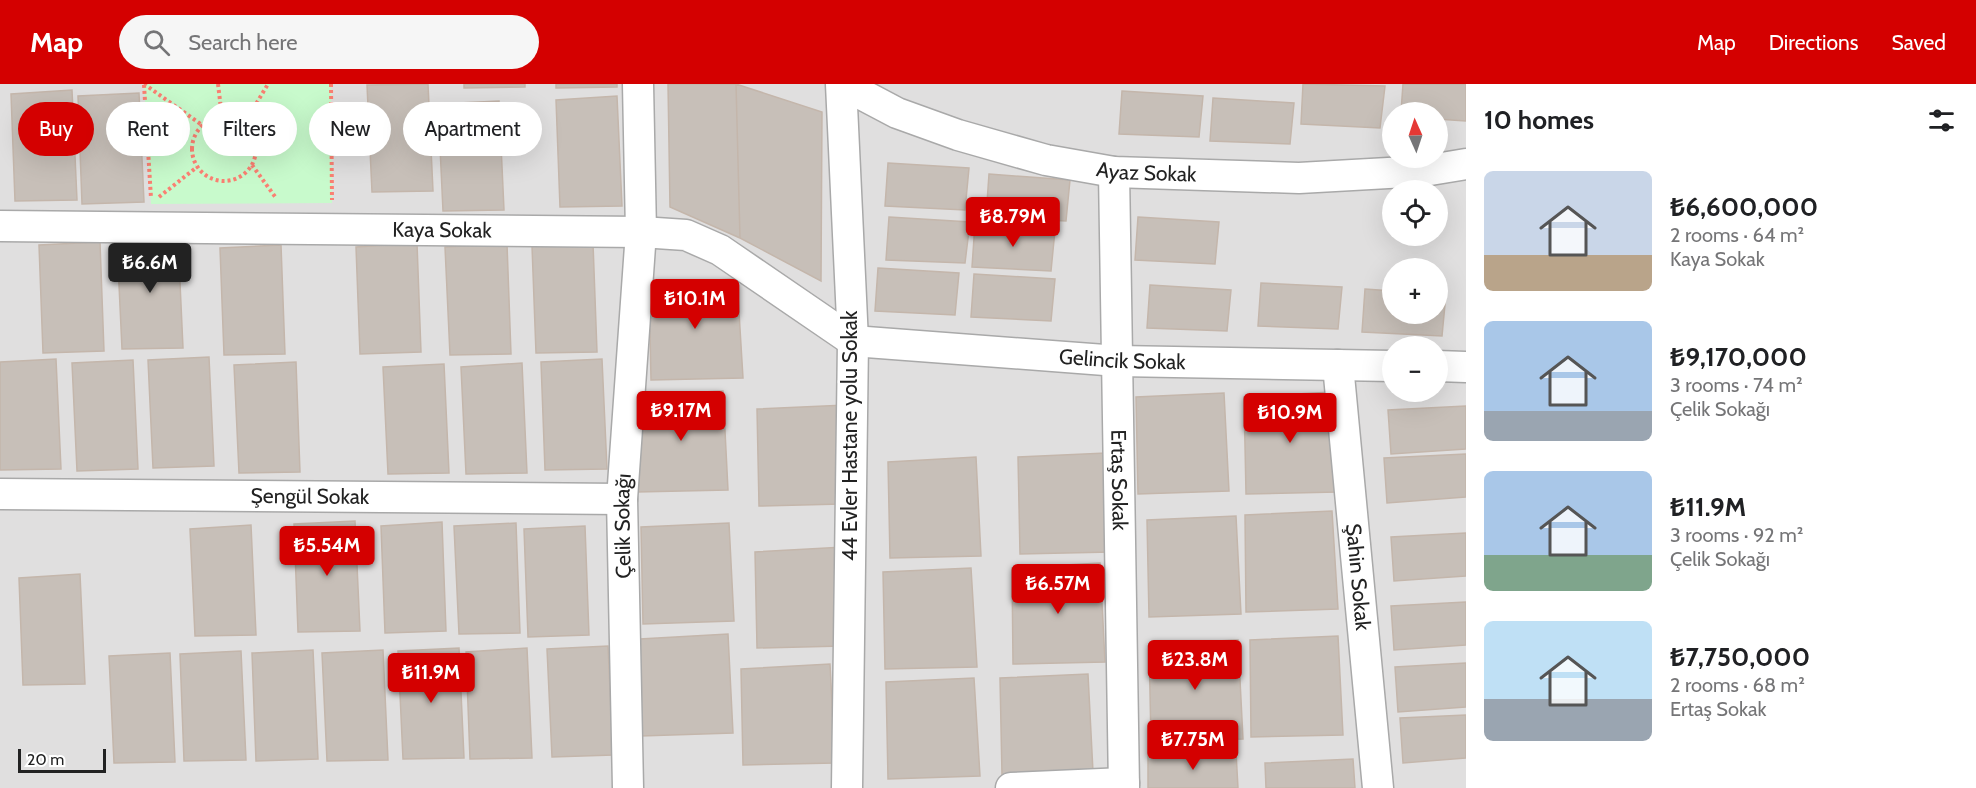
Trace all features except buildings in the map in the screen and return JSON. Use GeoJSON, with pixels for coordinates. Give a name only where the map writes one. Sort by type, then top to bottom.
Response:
{"type":"FeatureCollection","features":[{"type":"Feature","properties":{"kind":"street","name":"Çelik Sokağı"},"geometry":{"type":"LineString","coordinates":[[628,788],[622,499],[641,232],[638,84]]}},
{"type":"Feature","properties":{"kind":"street","name":"Ayaz Sokak"},"geometry":{"type":"LineString","coordinates":[[841,84],[897,113],[958,135],[1046,160],[1114,172],[1299,178],[1424,171],[1466,164]]}},
{"type":"Feature","properties":{"kind":"street","name":"44 Evler Hastane yolu Sokak"},"geometry":{"type":"LineString","coordinates":[[841,84],[853,341],[847,788]]}},
{"type":"Feature","properties":{"kind":"street","name":"Ertaş Sokak"},"geometry":{"type":"LineString","coordinates":[[1114,172],[1124,785]]}},
{"type":"Feature","properties":{"kind":"street","name":"Kaya Sokak"},"geometry":{"type":"LineString","coordinates":[[0,226],[641,232],[686,235],[720,250],[853,341]]}},
{"type":"Feature","properties":{"kind":"street","name":"Gelincik Sokak"},"geometry":{"type":"LineString","coordinates":[[853,341],[1118,361],[1382,366]]}},
{"type":"Feature","properties":{"kind":"street","name":"Şahin Sokak"},"geometry":{"type":"LineString","coordinates":[[1338,365],[1378,788]]}},
{"type":"Feature","properties":{"kind":"street"},"geometry":{"type":"LineString","coordinates":[[1448,366],[1466,367]]}},
{"type":"Feature","properties":{"kind":"street","name":"Şengül Sokak"},"geometry":{"type":"LineString","coordinates":[[0,494],[622,499]]}},
{"type":"Feature","properties":{"kind":"street"},"geometry":{"type":"LineString","coordinates":[[1011,788],[1124,785]]}},
{"type":"Feature","properties":{"kind":"path"},"geometry":{"type":"LineString","coordinates":[[218,84],[220,102]]}},
{"type":"Feature","properties":{"kind":"path"},"geometry":{"type":"LineString","coordinates":[[257,102],[268,84]]}},
{"type":"Feature","properties":{"kind":"path"},"geometry":{"type":"LineString","coordinates":[[331,84],[332,204]]}},
{"type":"Feature","properties":{"kind":"path"},"geometry":{"type":"LineString","coordinates":[[144,85],[202,125],[196,132],[191,150],[197,167],[204,175],[214,180],[225,181],[236,178],[252,165],[254,156]]}},
{"type":"Feature","properties":{"kind":"path"},"geometry":{"type":"LineString","coordinates":[[144,85],[151,204],[197,167]]}},
{"type":"Feature","properties":{"kind":"path"},"geometry":{"type":"LineString","coordinates":[[252,165],[281,204],[269,204]]}},
{"type":"Feature","properties":{"kind":"shaded area"},"geometry":{"type":"Polygon","coordinates":[[[0,84],[1466,84],[1466,788],[0,788],[0,84]]]}},
{"type":"Feature","properties":{"kind":"green space"},"geometry":{"type":"Polygon","coordinates":[[[144,84],[331,84],[331,102],[309,102],[309,156],[332,156],[332,203],[151,204],[148,156],[190,156],[190,102],[145,102],[144,84]]]}}]}
